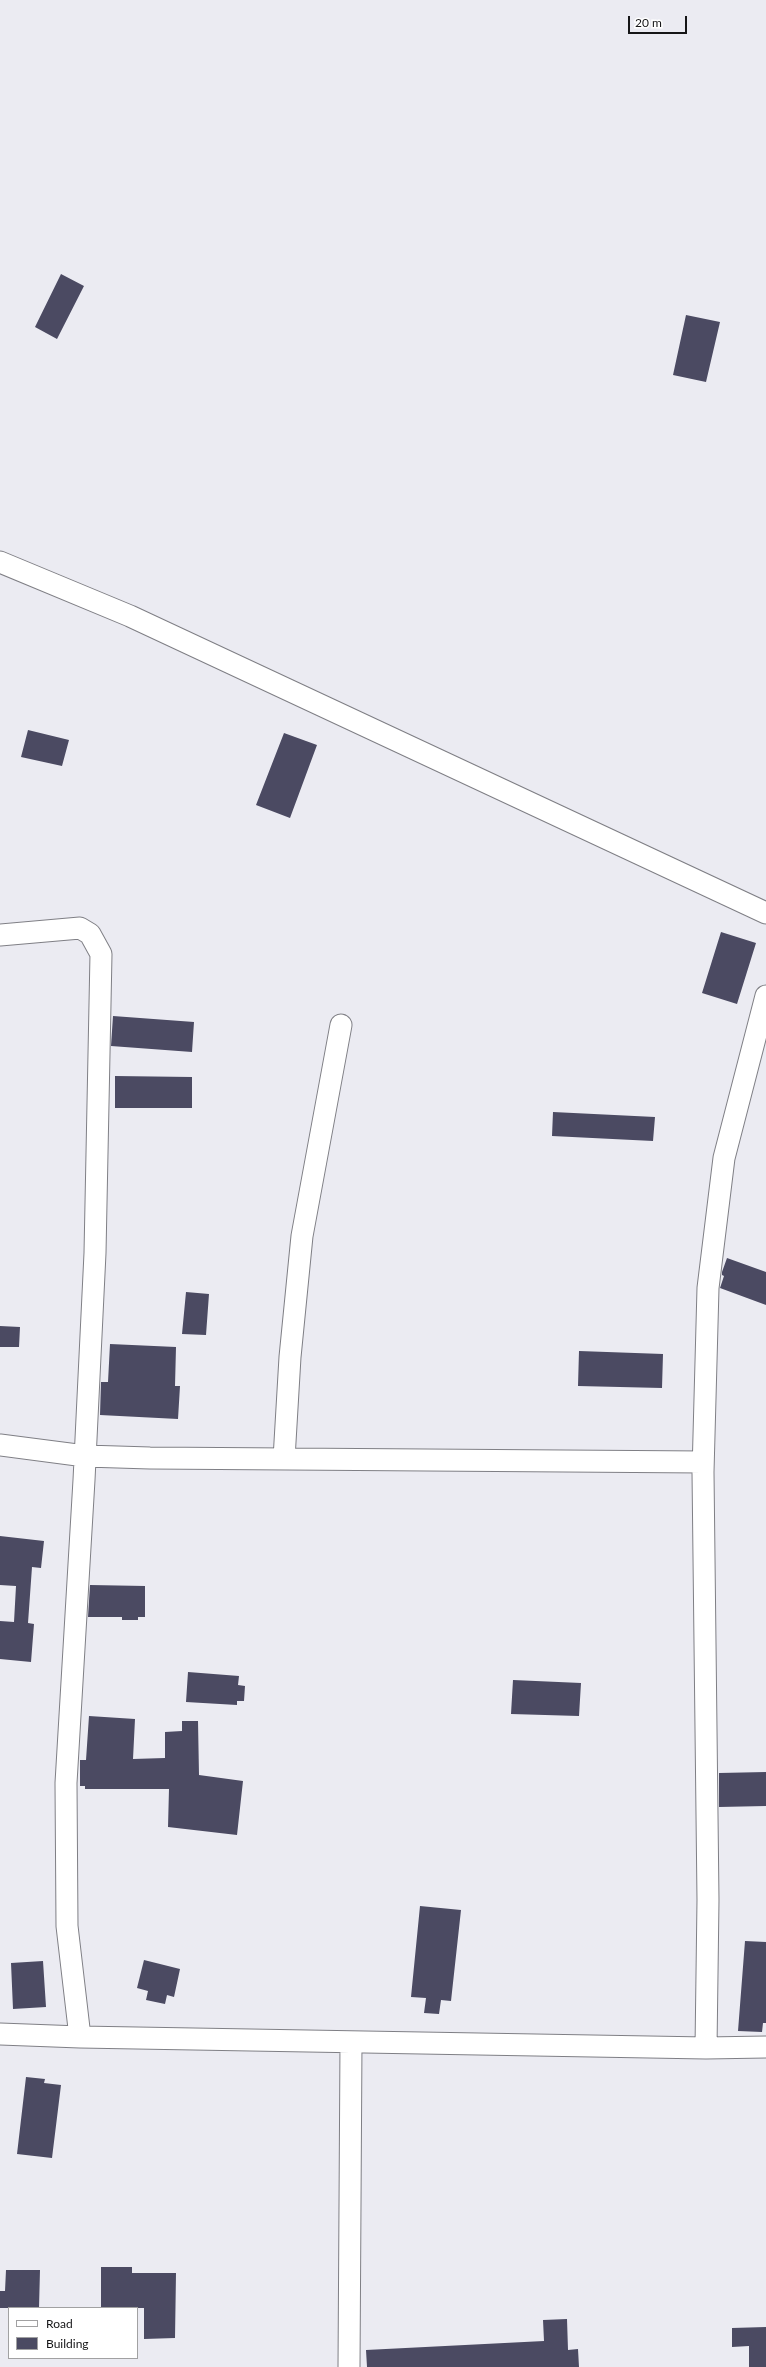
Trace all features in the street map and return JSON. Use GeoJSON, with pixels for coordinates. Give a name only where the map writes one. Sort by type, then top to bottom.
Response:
{"type":"FeatureCollection","features":[{"type":"Feature","properties":{"kind":"street"},"geometry":{"type":"LineString","coordinates":[[0,562],[130,616],[766,913]]}},
{"type":"Feature","properties":{"kind":"street"},"geometry":{"type":"LineString","coordinates":[[0,935],[80,928],[90,934],[101,954],[95,1253],[66,1783],[67,1926],[80,2037]]}},
{"type":"Feature","properties":{"kind":"street"},"geometry":{"type":"LineString","coordinates":[[706,2048],[708,1900],[703,1462],[708,1288],[724,1158],[766,996]]}},
{"type":"Feature","properties":{"kind":"street"},"geometry":{"type":"LineString","coordinates":[[284,1459],[290,1357],[302,1236],[341,1025]]}},
{"type":"Feature","properties":{"kind":"street"},"geometry":{"type":"LineString","coordinates":[[0,1445],[85,1456],[703,1462]]}},
{"type":"Feature","properties":{"kind":"street"},"geometry":{"type":"LineString","coordinates":[[0,2034],[351,2042],[706,2048],[766,2047]]}},
{"type":"Feature","properties":{"kind":"street"},"geometry":{"type":"LineString","coordinates":[[349,2367],[351,2042]]}},
{"type":"Feature","properties":{"kind":"building"},"geometry":{"type":"Polygon","coordinates":[[[61,274],[84,286],[57,339],[35,327],[61,274]]]}},
{"type":"Feature","properties":{"kind":"building"},"geometry":{"type":"Polygon","coordinates":[[[686,315],[720,322],[706,382],[673,375],[686,315]]]}},
{"type":"Feature","properties":{"kind":"building"},"geometry":{"type":"Polygon","coordinates":[[[28,730],[69,740],[62,766],[21,757],[28,730]]]}},
{"type":"Feature","properties":{"kind":"building"},"geometry":{"type":"Polygon","coordinates":[[[284,733],[317,745],[290,818],[256,805],[284,733]]]}},
{"type":"Feature","properties":{"kind":"building"},"geometry":{"type":"Polygon","coordinates":[[[721,932],[756,943],[737,1004],[702,993],[721,932]]]}},
{"type":"Feature","properties":{"kind":"building"},"geometry":{"type":"Polygon","coordinates":[[[113,1016],[194,1022],[192,1052],[111,1046],[113,1016]]]}},
{"type":"Feature","properties":{"kind":"building"},"geometry":{"type":"Polygon","coordinates":[[[115,1076],[192,1077],[192,1108],[115,1108],[115,1076]]]}},
{"type":"Feature","properties":{"kind":"building"},"geometry":{"type":"Polygon","coordinates":[[[553,1112],[655,1117],[653,1141],[552,1136],[553,1112]]]}},
{"type":"Feature","properties":{"kind":"building"},"geometry":{"type":"Polygon","coordinates":[[[727,1258],[766,1272],[766,1305],[720,1288],[724,1276],[722,1275],[722,1272],[727,1258]]]}},
{"type":"Feature","properties":{"kind":"building"},"geometry":{"type":"Polygon","coordinates":[[[186,1292],[209,1294],[206,1335],[182,1334],[186,1292]]]}},
{"type":"Feature","properties":{"kind":"building"},"geometry":{"type":"Polygon","coordinates":[[[0,1326],[20,1327],[19,1347],[0,1347],[0,1326]]]}},
{"type":"Feature","properties":{"kind":"building"},"geometry":{"type":"Polygon","coordinates":[[[110,1344],[176,1347],[175,1386],[180,1386],[178,1419],[100,1415],[101,1382],[108,1382],[110,1344]]]}},
{"type":"Feature","properties":{"kind":"building"},"geometry":{"type":"Polygon","coordinates":[[[579,1351],[663,1354],[662,1388],[578,1386],[579,1351]]]}},
{"type":"Feature","properties":{"kind":"building"},"geometry":{"type":"Polygon","coordinates":[[[0,1536],[44,1541],[41,1568],[32,1567],[28,1623],[34,1624],[31,1662],[0,1659],[0,1621],[14,1622],[16,1586],[0,1585],[0,1536]]]}},
{"type":"Feature","properties":{"kind":"building"},"geometry":{"type":"Polygon","coordinates":[[[90,1585],[145,1586],[145,1617],[138,1617],[138,1620],[122,1620],[122,1617],[88,1617],[90,1585]]]}},
{"type":"Feature","properties":{"kind":"building"},"geometry":{"type":"Polygon","coordinates":[[[188,1672],[239,1676],[238,1685],[245,1686],[244,1701],[237,1701],[237,1705],[186,1702],[188,1672]]]}},
{"type":"Feature","properties":{"kind":"building"},"geometry":{"type":"Polygon","coordinates":[[[513,1680],[581,1683],[579,1716],[511,1714],[513,1680]]]}},
{"type":"Feature","properties":{"kind":"building"},"geometry":{"type":"Polygon","coordinates":[[[89,1716],[135,1719],[133,1759],[165,1758],[165,1732],[182,1731],[182,1721],[198,1721],[199,1775],[243,1781],[237,1835],[168,1827],[169,1789],[85,1789],[85,1786],[80,1786],[80,1760],[86,1760],[89,1716]]]}},
{"type":"Feature","properties":{"kind":"building"},"geometry":{"type":"Polygon","coordinates":[[[766,1772],[766,1806],[719,1807],[719,1773],[766,1772]]]}},
{"type":"Feature","properties":{"kind":"building"},"geometry":{"type":"Polygon","coordinates":[[[420,1906],[461,1910],[451,2001],[441,2000],[439,2014],[424,2013],[426,1998],[411,1997],[420,1906]]]}},
{"type":"Feature","properties":{"kind":"building"},"geometry":{"type":"Polygon","coordinates":[[[745,1941],[766,1942],[766,2023],[763,2023],[762,2032],[738,2031],[745,1941]]]}},
{"type":"Feature","properties":{"kind":"building"},"geometry":{"type":"Polygon","coordinates":[[[144,1960],[180,1969],[174,1997],[167,1995],[165,2004],[146,2000],[148,1991],[137,1988],[144,1960]]]}},
{"type":"Feature","properties":{"kind":"building"},"geometry":{"type":"Polygon","coordinates":[[[43,1961],[46,2007],[13,2009],[11,1963],[43,1961]]]}},
{"type":"Feature","properties":{"kind":"building"},"geometry":{"type":"Polygon","coordinates":[[[26,2077],[45,2079],[44,2083],[61,2085],[52,2158],[17,2154],[26,2077]]]}},
{"type":"Feature","properties":{"kind":"building"},"geometry":{"type":"Polygon","coordinates":[[[101,2267],[132,2267],[132,2273],[176,2273],[175,2338],[144,2339],[144,2308],[101,2307],[101,2267]]]}},
{"type":"Feature","properties":{"kind":"building"},"geometry":{"type":"Polygon","coordinates":[[[6,2270],[40,2270],[39,2307],[0,2308],[0,2291],[5,2291],[6,2270]]]}},
{"type":"Feature","properties":{"kind":"building"},"geometry":{"type":"Polygon","coordinates":[[[567,2319],[568,2350],[578,2349],[579,2367],[367,2367],[366,2350],[544,2341],[543,2320],[567,2319]]]}},
{"type":"Feature","properties":{"kind":"building"},"geometry":{"type":"Polygon","coordinates":[[[766,2327],[766,2367],[749,2367],[749,2346],[732,2347],[732,2328],[766,2327]]]}}]}
